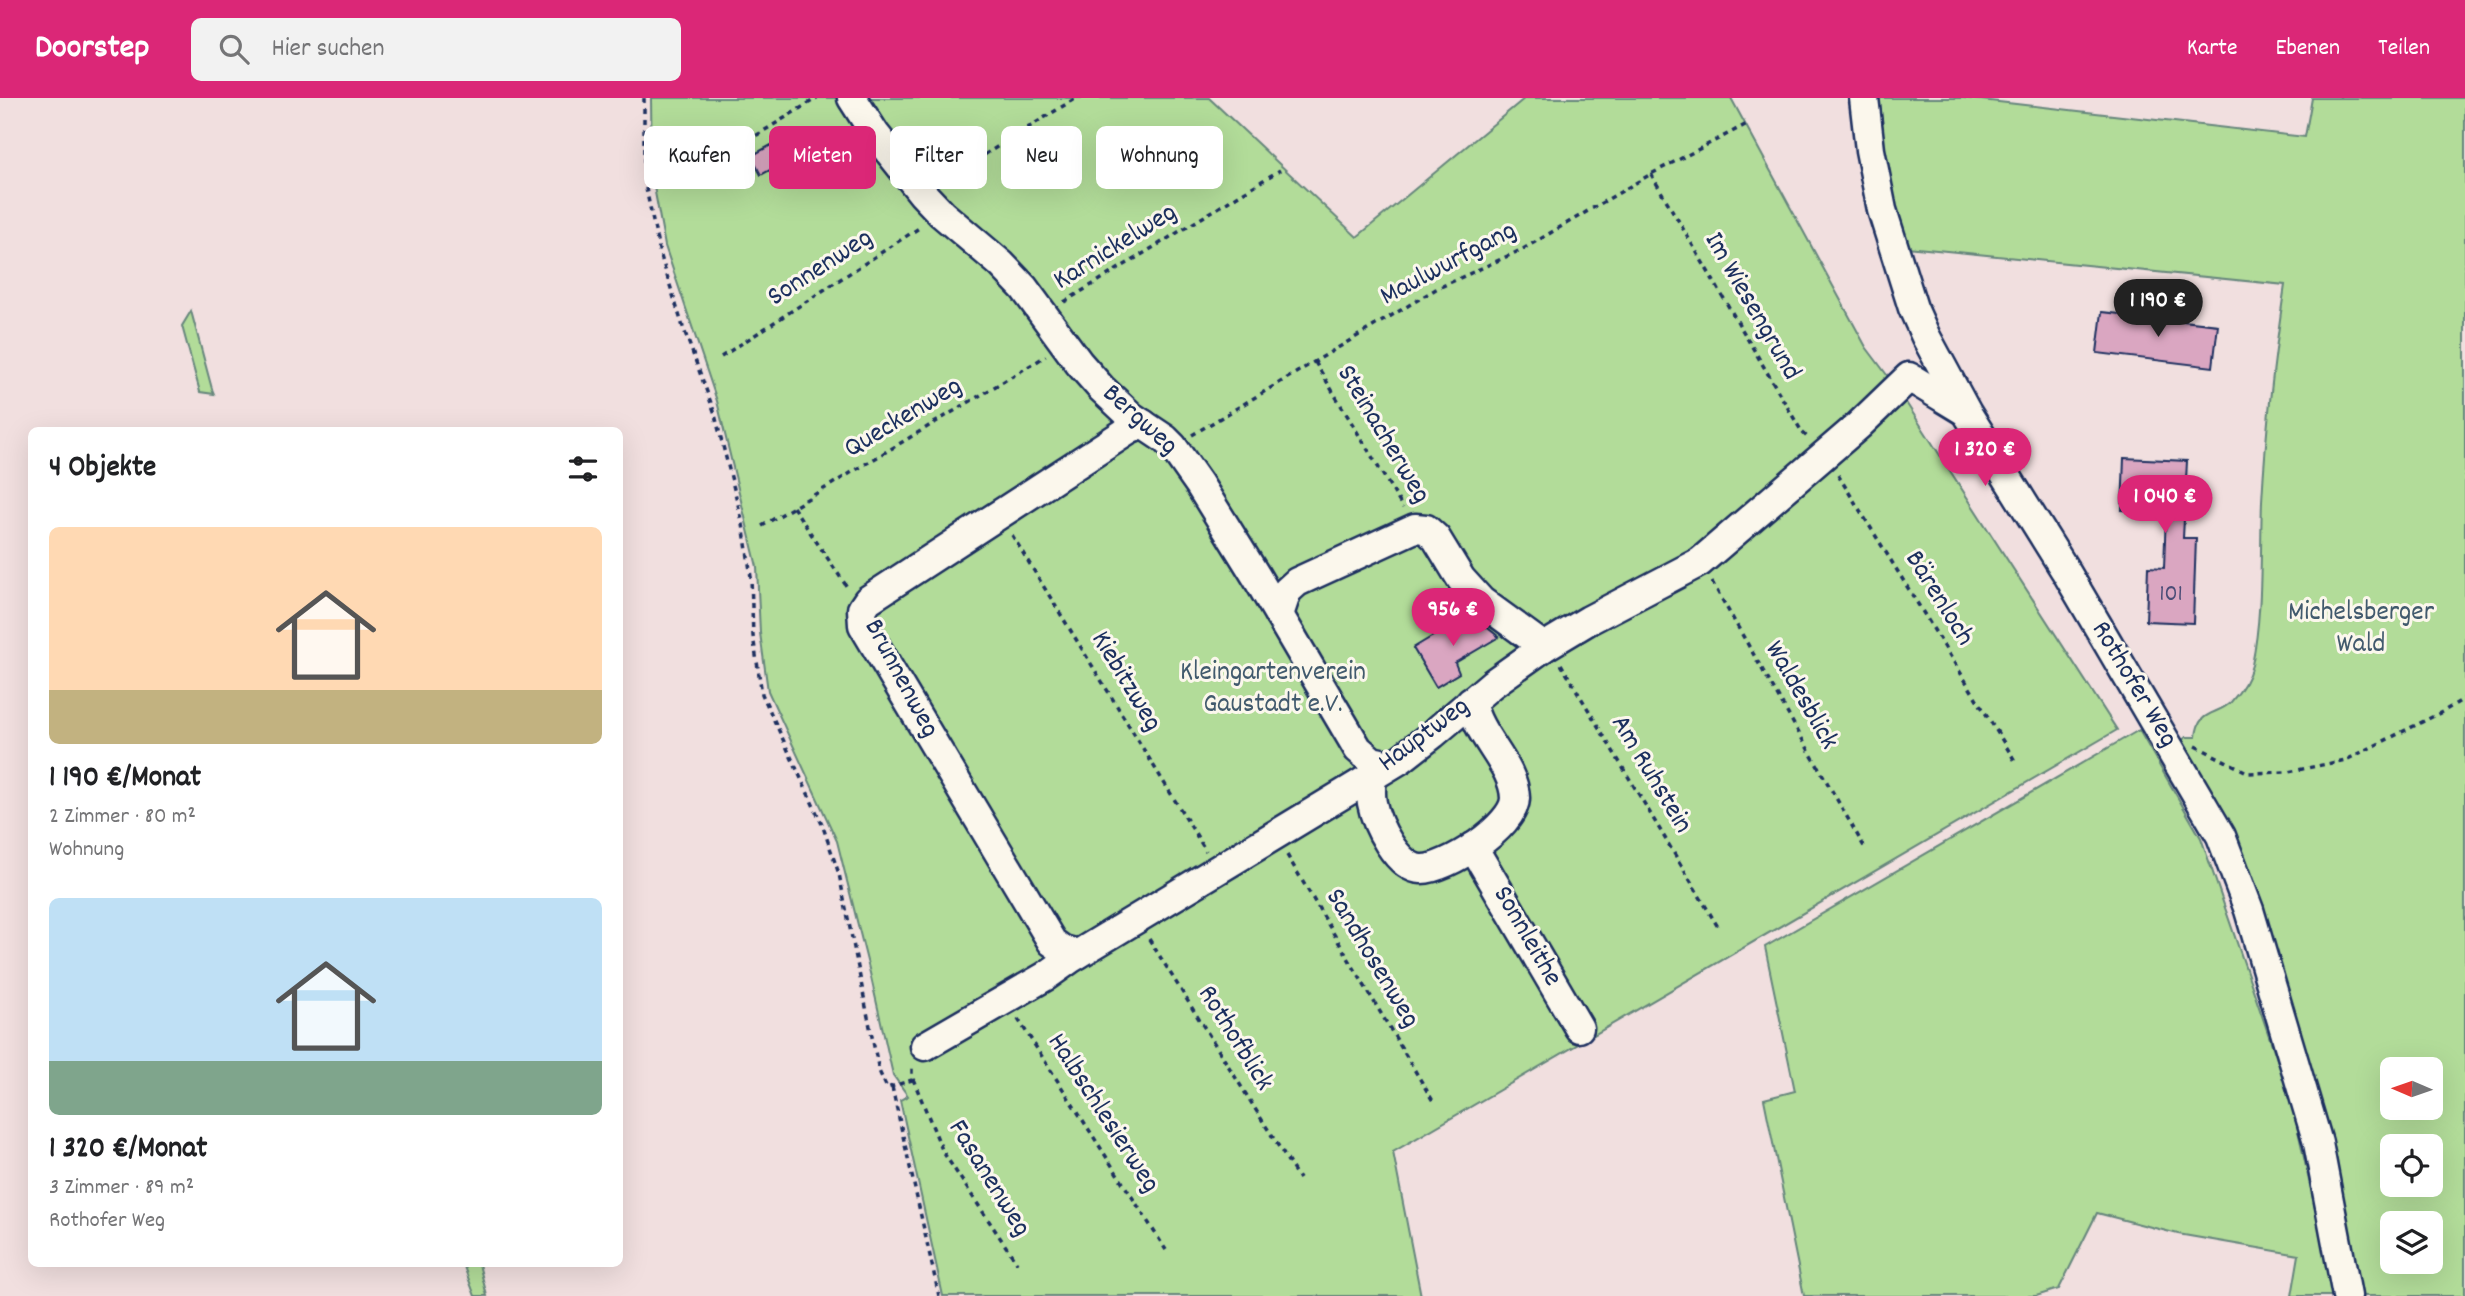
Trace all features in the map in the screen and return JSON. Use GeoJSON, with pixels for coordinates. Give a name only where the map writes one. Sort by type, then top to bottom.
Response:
{"type":"FeatureCollection","features":[{"type":"Feature","properties":{"kind":"street","name":"Bergweg"},"geometry":{"type":"LineString","coordinates":[[852,98],[922,193],[942,214],[1001,264],[1045,314],[1065,344],[1101,388],[1132,417],[1173,447],[1199,484],[1317,676],[1358,749],[1381,771]]}},
{"type":"Feature","properties":{"kind":"street","name":"Rothofer Weg"},"geometry":{"type":"LineString","coordinates":[[1864,98],[1870,150],[1882,210],[1906,287],[1926,337],[1968,413],[2072,582],[2221,836],[2249,910],[2318,1143],[2347,1296]]}},
{"type":"Feature","properties":{"kind":"street","name":"Hauptweg"},"geometry":{"type":"LineString","coordinates":[[925,1046],[1006,1000],[1381,771],[1547,645],[1700,562],[1858,426],[1909,377],[1968,413]]}},
{"type":"Feature","properties":{"kind":"street","name":"Brunnenweg"},"geometry":{"type":"LineString","coordinates":[[1078,954],[1063,950],[1052,942],[863,625],[862,609],[868,600],[1129,430],[1143,424]]}},
{"type":"Feature","properties":{"kind":"street"},"geometry":{"type":"LineString","coordinates":[[1279,615],[1287,591],[1297,582],[1415,528],[1426,529],[1436,538],[1461,579],[1481,601],[1547,645]]}},
{"type":"Feature","properties":{"kind":"street"},"geometry":{"type":"LineString","coordinates":[[1381,771],[1371,796],[1374,811],[1388,841],[1403,861],[1416,868],[1431,867],[1472,847],[1507,819],[1515,799],[1507,772],[1477,723],[1471,701]]}},
{"type":"Feature","properties":{"kind":"street","name":"Sonnleithe"},"geometry":{"type":"LineString","coordinates":[[1472,847],[1578,1028]]}},
{"type":"Feature","properties":{"kind":"path"},"geometry":{"type":"LineString","coordinates":[[645,98],[644,179],[659,250],[683,327],[714,411],[743,524],[751,577],[753,636],[762,694],[826,836],[839,874],[879,1071],[887,1088],[902,1084]]}},
{"type":"Feature","properties":{"kind":"path"},"geometry":{"type":"LineString","coordinates":[[755,136],[817,98]]}},
{"type":"Feature","properties":{"kind":"path"},"geometry":{"type":"LineString","coordinates":[[922,193],[1076,98]]}},
{"type":"Feature","properties":{"kind":"path","name":"Maulwurfgang"},"geometry":{"type":"LineString","coordinates":[[1173,447],[1436,289],[1522,249],[1651,174],[1746,124]]}},
{"type":"Feature","properties":{"kind":"path","name":"Karnickelweg"},"geometry":{"type":"LineString","coordinates":[[1045,314],[1280,170]]}},
{"type":"Feature","properties":{"kind":"path","name":"Im Wiesengrund"},"geometry":{"type":"LineString","coordinates":[[1651,174],[1802,432],[1825,454]]}},
{"type":"Feature","properties":{"kind":"path","name":"Sonnenweg"},"geometry":{"type":"LineString","coordinates":[[720,357],[942,214]]}},
{"type":"Feature","properties":{"kind":"path","name":"Queckenweg"},"geometry":{"type":"LineString","coordinates":[[762,526],[1065,344]]}},
{"type":"Feature","properties":{"kind":"path","name":"Steinacherweg"},"geometry":{"type":"LineString","coordinates":[[1315,362],[1415,528]]}},
{"type":"Feature","properties":{"kind":"path","name":"Bärenloch"},"geometry":{"type":"LineString","coordinates":[[1825,454],[2017,764]]}},
{"type":"Feature","properties":{"kind":"path"},"geometry":{"type":"LineString","coordinates":[[793,508],[862,609]]}},
{"type":"Feature","properties":{"kind":"path","name":"Kiebitzweg"},"geometry":{"type":"LineString","coordinates":[[1000,514],[1218,871]]}},
{"type":"Feature","properties":{"kind":"path","name":"Waldesblick"},"geometry":{"type":"LineString","coordinates":[[1700,562],[1866,850]]}},
{"type":"Feature","properties":{"kind":"path","name":"Am Ruhstein"},"geometry":{"type":"LineString","coordinates":[[1547,645],[1718,927]]}},
{"type":"Feature","properties":{"kind":"path"},"geometry":{"type":"LineString","coordinates":[[2192,744],[2249,773],[2288,772],[2346,760],[2465,698]]}},
{"type":"Feature","properties":{"kind":"path","name":"Sandhosenweg"},"geometry":{"type":"LineString","coordinates":[[1275,835],[1433,1101]]}},
{"type":"Feature","properties":{"kind":"path","name":"Rothofblick"},"geometry":{"type":"LineString","coordinates":[[1137,920],[1299,1178]]}},
{"type":"Feature","properties":{"kind":"path","name":"Halbschlesierweg"},"geometry":{"type":"LineString","coordinates":[[1006,1000],[1166,1250]]}},
{"type":"Feature","properties":{"kind":"path","name":"Fasanenweg"},"geometry":{"type":"LineString","coordinates":[[912,1077],[943,1152],[1017,1263]]}},
{"type":"Feature","properties":{"kind":"path"},"geometry":{"type":"LineString","coordinates":[[892,1087],[939,1296]]}},
{"type":"Feature","properties":{"kind":"green space","name":"Kleingartenverein Gaustadt e.V."},"geometry":{"type":"Polygon","coordinates":[[[651,98],[1209,98],[1357,237],[1525,98],[1731,98],[1866,347],[1896,387],[2117,730],[1393,1152],[1421,1296],[943,1296],[900,1100],[908,1096],[893,1075],[837,841],[768,691],[760,633],[757,567],[717,401],[665,246],[654,189],[755,189],[755,126],[651,126],[651,98]]]}},
{"type":"Feature","properties":{"kind":"green space","name":"Michelsberger Wald"},"geometry":{"type":"Polygon","coordinates":[[[1874,98],[1964,98],[2305,137],[2312,98],[2465,98],[2465,1296],[2353,1296],[2343,1236],[2181,741],[2186,737],[2196,737],[2204,717],[2231,702],[2244,685],[2252,665],[2259,604],[2266,447],[2285,285],[1907,247],[1894,226],[1874,98]]]}},
{"type":"Feature","properties":{"kind":"green space"},"geometry":{"type":"Polygon","coordinates":[[[191,311],[214,394],[200,392],[182,326],[191,311]]]}},
{"type":"Feature","properties":{"kind":"green space"},"geometry":{"type":"Polygon","coordinates":[[[2139,730],[2201,838],[2292,1103],[2332,1296],[2292,1296],[2299,1255],[2178,1234],[2097,1213],[2059,1289],[2036,1296],[1804,1296],[1764,1099],[1795,1091],[1765,947],[2139,730]]]}},
{"type":"Feature","properties":{"kind":"green space"},"geometry":{"type":"Polygon","coordinates":[[[464,1267],[480,1267],[487,1296],[475,1296],[464,1267]]]}},
{"type":"Feature","properties":{"kind":"building"},"geometry":{"type":"Polygon","coordinates":[[[769,146],[769,171],[761,175],[755,164],[755,154],[769,146]]]}},
{"type":"Feature","properties":{"kind":"building"},"geometry":{"type":"Polygon","coordinates":[[[2102,312],[2218,325],[2213,367],[2097,353],[2102,312]]]}},
{"type":"Feature","properties":{"kind":"building"},"geometry":{"type":"Polygon","coordinates":[[[2124,458],[2187,461],[2183,538],[2196,538],[2193,623],[2146,621],[2148,567],[2164,568],[2166,512],[2122,510],[2124,458]]]}},
{"type":"Feature","properties":{"kind":"building"},"geometry":{"type":"Polygon","coordinates":[[[1470,614],[1499,637],[1455,663],[1459,673],[1436,687],[1413,648],[1470,614]]]}}]}
